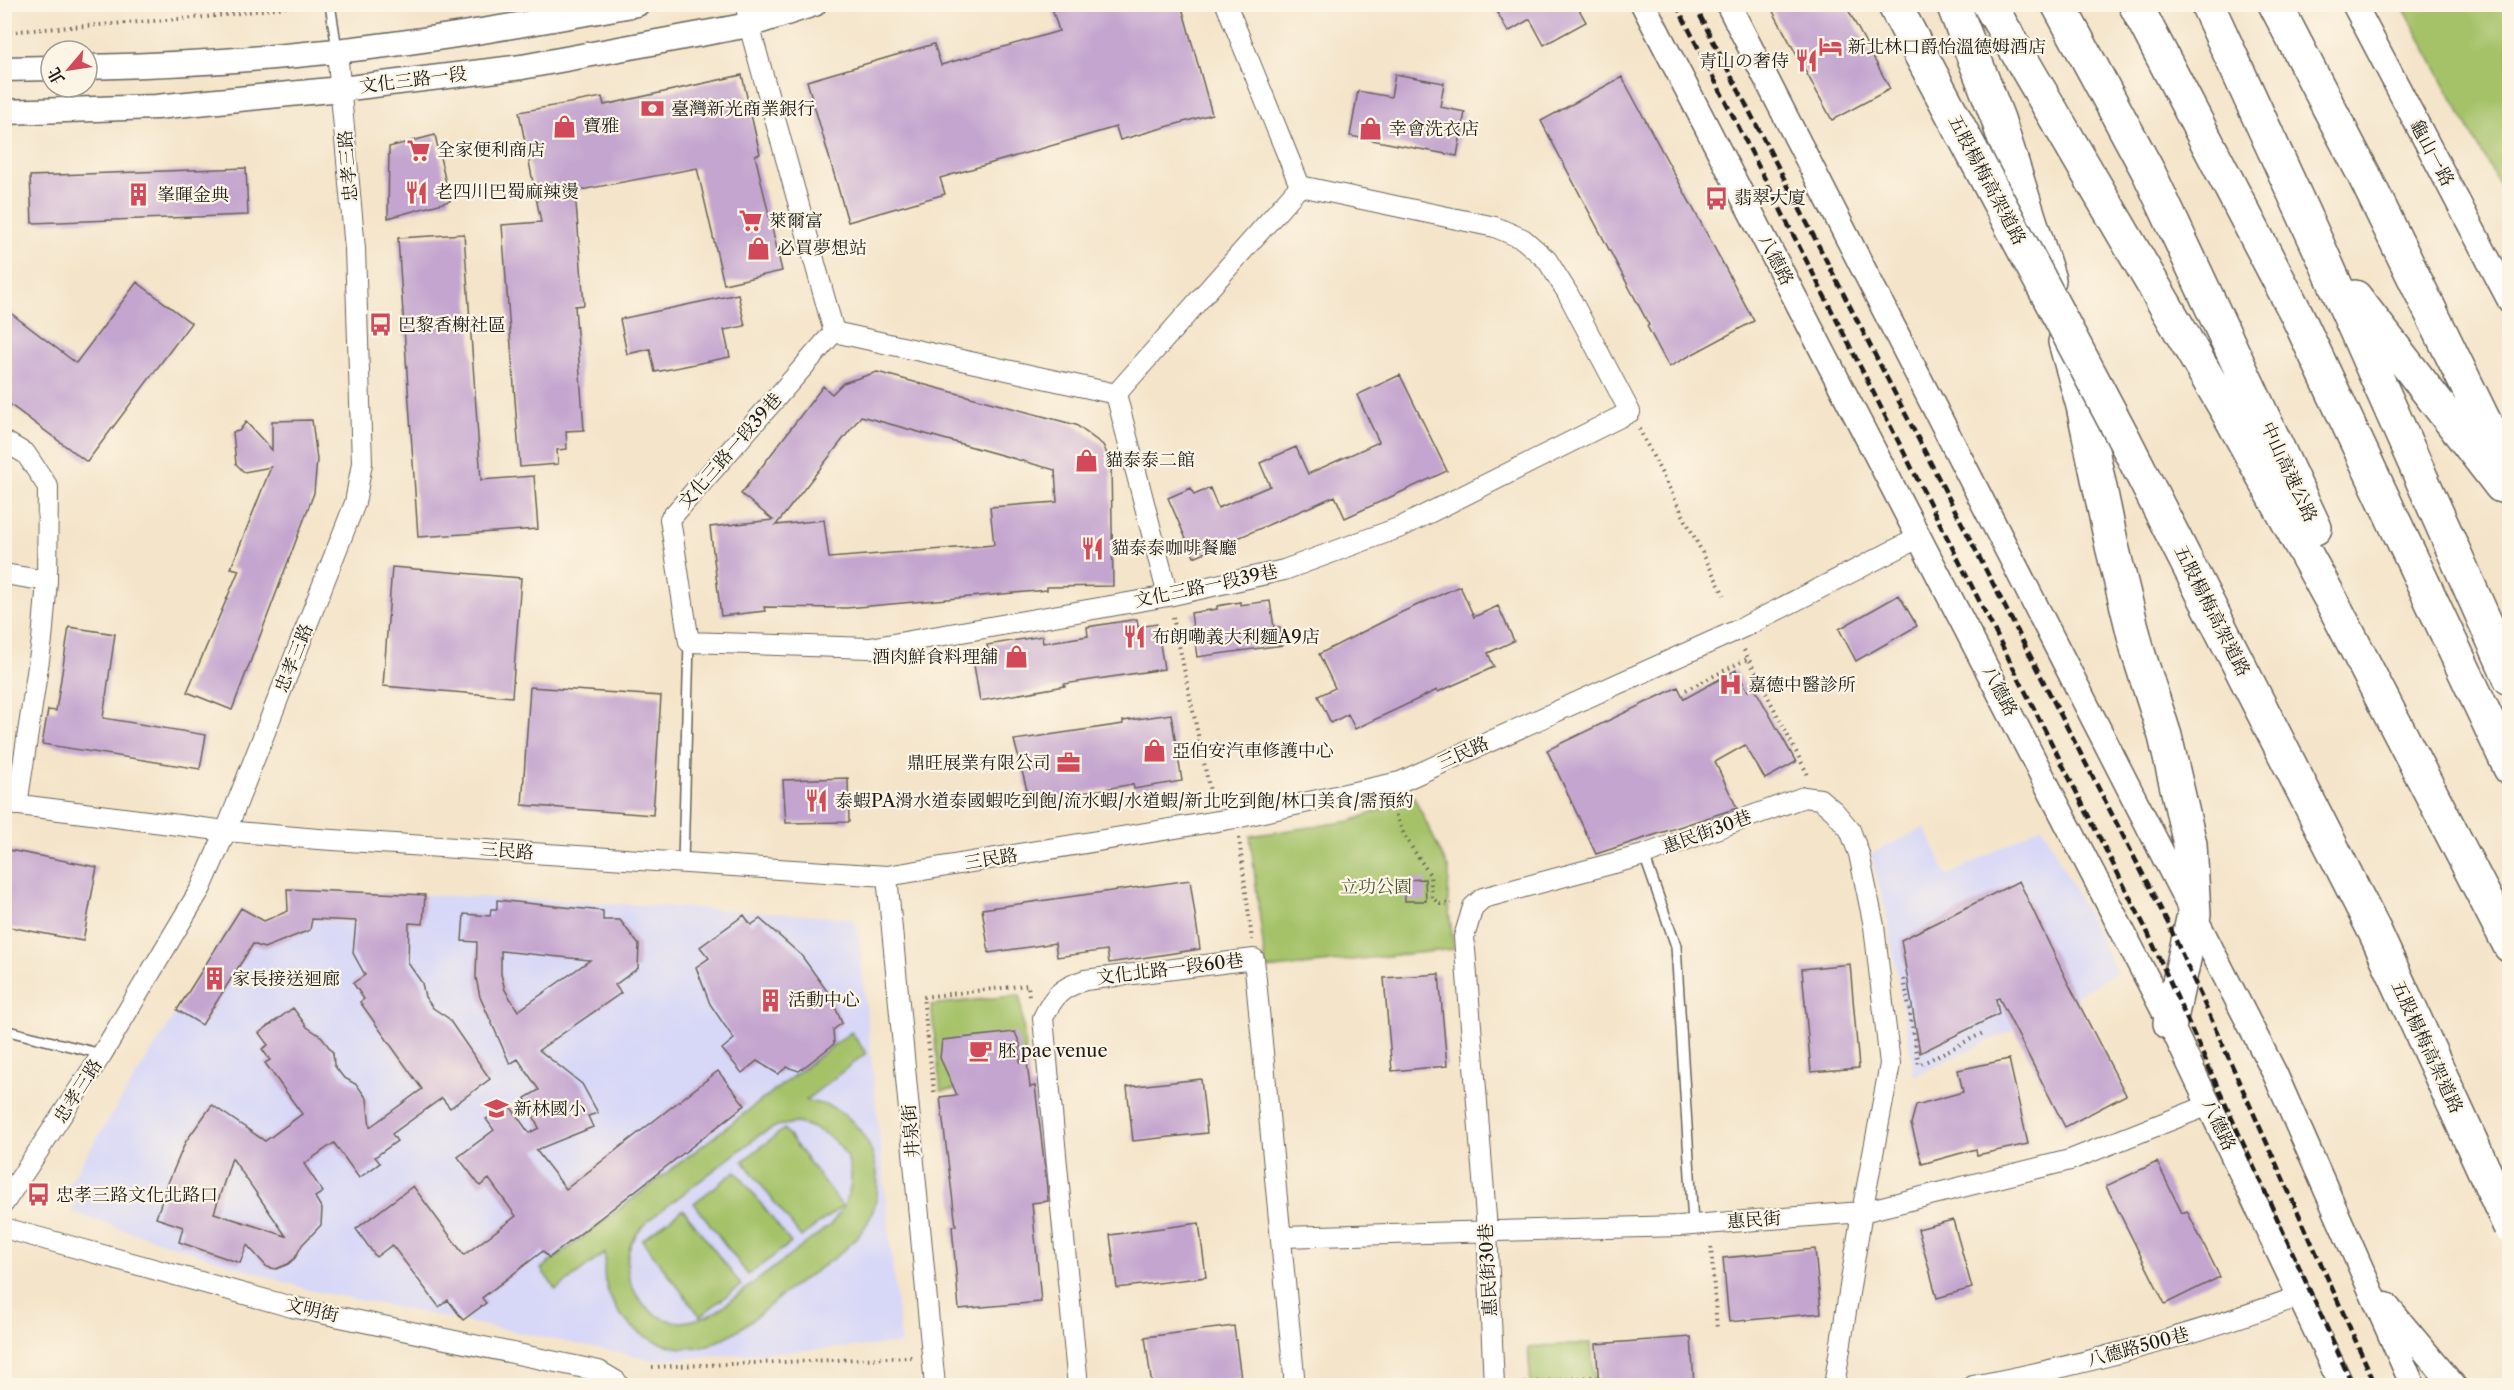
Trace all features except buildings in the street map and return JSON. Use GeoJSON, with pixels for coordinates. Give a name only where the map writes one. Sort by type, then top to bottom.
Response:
{"type":"FeatureCollection","features":[{"type":"Feature","properties":{"kind":"highway","name":"五股楊梅高架道路"},"geometry":{"type":"LineString","coordinates":[[1894,4],[2123,437],[2375,932],[2510,1227]]}},
{"type":"Feature","properties":{"kind":"highway"},"geometry":{"type":"LineString","coordinates":[[1953,4],[2009,152],[2044,263],[2080,395],[2112,546],[2138,652],[2165,736],[2190,844],[2194,914],[2170,1023]]}},
{"type":"Feature","properties":{"kind":"highway"},"geometry":{"type":"LineString","coordinates":[[1989,4],[2230,416],[2335,608],[2510,945]]}},
{"type":"Feature","properties":{"kind":"highway","name":"中山高速公路"},"geometry":{"type":"LineString","coordinates":[[2058,4],[2149,173],[2510,945]]}},
{"type":"Feature","properties":{"kind":"highway"},"geometry":{"type":"LineString","coordinates":[[2134,4],[2296,313],[2510,768]]}},
{"type":"Feature","properties":{"kind":"highway"},"geometry":{"type":"LineString","coordinates":[[2207,4],[2321,252],[2510,678]]}},
{"type":"Feature","properties":{"kind":"highway"},"geometry":{"type":"LineString","coordinates":[[2275,4],[2364,175],[2510,474]]}},
{"type":"Feature","properties":{"kind":"highway"},"geometry":{"type":"LineString","coordinates":[[2321,252],[2475,455],[2510,495]]}},
{"type":"Feature","properties":{"kind":"street"},"geometry":{"type":"LineString","coordinates":[[99,67],[157,65],[337,51],[515,26],[637,4]]}},
{"type":"Feature","properties":{"kind":"street","name":"文化三路一段"},"geometry":{"type":"LineString","coordinates":[[4,112],[156,107],[342,89],[522,67],[748,15],[814,4]]}},
{"type":"Feature","properties":{"kind":"street"},"geometry":{"type":"LineString","coordinates":[[1226,4],[1300,186]]}},
{"type":"Feature","properties":{"kind":"street","name":"八德路"},"geometry":{"type":"LineString","coordinates":[[1643,4],[2170,1023],[2342,1386]]}},
{"type":"Feature","properties":{"kind":"street"},"geometry":{"type":"LineString","coordinates":[[1728,4],[2275,1074],[2414,1386]]}},
{"type":"Feature","properties":{"kind":"street","name":"龜山一路"},"geometry":{"type":"LineString","coordinates":[[2358,10],[2510,301]]}},
{"type":"Feature","properties":{"kind":"street"},"geometry":{"type":"LineString","coordinates":[[748,15],[834,333],[1116,394]]}},
{"type":"Feature","properties":{"kind":"street","name":"忠孝三路"},"geometry":{"type":"LineString","coordinates":[[4,1203],[102,1054],[201,888],[226,831],[355,503],[362,463],[355,249],[337,51]]}},
{"type":"Feature","properties":{"kind":"street"},"geometry":{"type":"LineString","coordinates":[[4,69],[39,68]]}},
{"type":"Feature","properties":{"kind":"street"},"geometry":{"type":"LineString","coordinates":[[1116,394],[1300,186]]}},
{"type":"Feature","properties":{"kind":"street"},"geometry":{"type":"LineString","coordinates":[[1300,186],[1494,227],[1523,239],[1547,260],[1567,292],[1630,412]]}},
{"type":"Feature","properties":{"kind":"street","name":"文化三路一段39巷"},"geometry":{"type":"LineString","coordinates":[[834,333],[670,519],[689,642],[870,648],[1168,596],[1284,570],[1401,527],[1630,412]]}},
{"type":"Feature","properties":{"kind":"street"},"geometry":{"type":"LineString","coordinates":[[1116,394],[1168,596]]}},
{"type":"Feature","properties":{"kind":"street"},"geometry":{"type":"LineString","coordinates":[[4,441],[26,454],[48,487],[42,640],[11,804]]}},
{"type":"Feature","properties":{"kind":"street","name":"三民路"},"geometry":{"type":"LineString","coordinates":[[11,804],[226,831],[886,876],[1236,818],[1400,782],[1744,627],[1920,537]]}},
{"type":"Feature","properties":{"kind":"street"},"geometry":{"type":"LineString","coordinates":[[4,574],[46,581]]}},
{"type":"Feature","properties":{"kind":"street","name":"惠民街30巷"},"geometry":{"type":"LineString","coordinates":[[1494,1386],[1487,1230],[1464,937],[1473,907],[1483,898],[1644,855],[1804,797],[1820,799]]}},
{"type":"Feature","properties":{"kind":"street"},"geometry":{"type":"LineString","coordinates":[[1820,799],[1850,830],[1859,854],[1874,926],[1890,1064],[1862,1212],[1834,1386]]}},
{"type":"Feature","properties":{"kind":"street","name":"井泉街"},"geometry":{"type":"LineString","coordinates":[[886,876],[935,1386]]}},
{"type":"Feature","properties":{"kind":"street","name":"文化北路一段60巷"},"geometry":{"type":"LineString","coordinates":[[1077,1386],[1043,1018],[1052,999],[1069,986],[1085,980],[1254,959],[1282,1237],[1294,1386]]}},
{"type":"Feature","properties":{"kind":"street","name":"惠民街"},"geometry":{"type":"LineString","coordinates":[[1282,1237],[1693,1224],[1862,1212],[2070,1160],[2209,1106]]}},
{"type":"Feature","properties":{"kind":"street","name":"文明街"},"geometry":{"type":"LineString","coordinates":[[4,1228],[292,1307],[599,1371],[616,1381],[619,1386]]}},
{"type":"Feature","properties":{"kind":"street"},"geometry":{"type":"LineString","coordinates":[[2366,1280],[2454,1386]]}},
{"type":"Feature","properties":{"kind":"street","name":"八德路500巷"},"geometry":{"type":"LineString","coordinates":[[1973,1386],[2033,1374],[2175,1338],[2300,1296]]}},
{"type":"Feature","properties":{"kind":"lane"},"geometry":{"type":"LineString","coordinates":[[330,4],[337,51]]}},
{"type":"Feature","properties":{"kind":"lane"},"geometry":{"type":"LineString","coordinates":[[683,862],[689,642]]}},
{"type":"Feature","properties":{"kind":"lane"},"geometry":{"type":"LineString","coordinates":[[1644,855],[1676,946],[1693,1224]]}},
{"type":"Feature","properties":{"kind":"lane"},"geometry":{"type":"LineString","coordinates":[[4,1030],[102,1054]]}},
{"type":"Feature","properties":{"kind":"path"},"geometry":{"type":"LineString","coordinates":[[4,32],[207,17],[310,4]]}},
{"type":"Feature","properties":{"kind":"path"},"geometry":{"type":"LineString","coordinates":[[1630,412],[1724,595]]}},
{"type":"Feature","properties":{"kind":"path"},"geometry":{"type":"LineString","coordinates":[[1168,596],[1210,791]]}},
{"type":"Feature","properties":{"kind":"path"},"geometry":{"type":"LineString","coordinates":[[1742,644],[1820,799]]}},
{"type":"Feature","properties":{"kind":"path"},"geometry":{"type":"LineString","coordinates":[[1686,690],[1749,658]]}},
{"type":"Feature","properties":{"kind":"path"},"geometry":{"type":"LineString","coordinates":[[1390,801],[1404,837],[1430,875],[1432,898],[1440,904],[1483,898]]}},
{"type":"Feature","properties":{"kind":"path"},"geometry":{"type":"LineString","coordinates":[[1239,834],[1254,959]]}},
{"type":"Feature","properties":{"kind":"path"},"geometry":{"type":"LineString","coordinates":[[1903,973],[1919,1065],[1985,1032]]}},
{"type":"Feature","properties":{"kind":"path"},"geometry":{"type":"LineString","coordinates":[[934,1092],[923,997],[1028,985],[1030,1003]]}},
{"type":"Feature","properties":{"kind":"path"},"geometry":{"type":"LineString","coordinates":[[1711,1247],[1717,1330]]}},
{"type":"Feature","properties":{"kind":"path"},"geometry":{"type":"LineString","coordinates":[[652,1367],[914,1357]]}},
{"type":"Feature","properties":{"kind":"path"},"geometry":{"type":"LineString","coordinates":[[1525,1383],[1592,1377]]}},
{"type":"Feature","properties":{"kind":"path"},"geometry":{"type":"LineString","coordinates":[[1564,1379],[1565,1386]]}},
{"type":"Feature","properties":{"kind":"shaded area"},"geometry":{"type":"Polygon","coordinates":[[[2042,826],[2117,973],[2010,1031],[1914,1076],[1888,919],[1871,854],[1925,827],[1947,876],[2042,826]]]}},
{"type":"Feature","properties":{"kind":"shaded area","name":"新林國小"},"geometry":{"type":"Polygon","coordinates":[[[426,895],[667,906],[851,918],[858,929],[901,1344],[655,1360],[309,1290],[71,1212],[76,1203],[62,1194],[177,1011],[203,1025],[253,944],[264,948],[311,930],[313,920],[423,925],[426,895]]]}},
{"type":"Feature","properties":{"kind":"green space"},"geometry":{"type":"Polygon","coordinates":[[[2402,5],[2509,5],[2509,203],[2402,5]]]}},
{"type":"Feature","properties":{"kind":"green space","name":"立功公園"},"geometry":{"type":"Polygon","coordinates":[[[1414,797],[1449,870],[1448,903],[1454,949],[1266,969],[1250,836],[1351,821],[1414,797]]]}},
{"type":"Feature","properties":{"kind":"green space"},"geometry":{"type":"Polygon","coordinates":[[[1020,995],[1027,1062],[1012,1064],[995,1085],[941,1091],[931,1005],[1020,995]]]}},
{"type":"Feature","properties":{"kind":"green space"},"geometry":{"type":"Polygon","coordinates":[[[851,1032],[866,1053],[806,1100],[832,1107],[847,1116],[868,1143],[874,1159],[877,1193],[866,1225],[851,1244],[741,1328],[719,1341],[691,1348],[674,1347],[657,1342],[629,1324],[618,1311],[605,1280],[605,1253],[556,1290],[541,1269],[851,1032]],[[797,1123],[777,1126],[761,1134],[646,1223],[632,1242],[627,1263],[633,1287],[647,1308],[669,1320],[682,1322],[696,1320],[717,1311],[830,1225],[842,1209],[849,1193],[851,1177],[849,1163],[842,1149],[831,1138],[816,1129],[797,1123]]]}},
{"type":"Feature","properties":{"kind":"green space"},"geometry":{"type":"Polygon","coordinates":[[[784,1129],[842,1206],[801,1237],[743,1161],[784,1129]]]}},
{"type":"Feature","properties":{"kind":"green space"},"geometry":{"type":"Polygon","coordinates":[[[736,1171],[791,1243],[748,1275],[694,1203],[736,1171]]]}},
{"type":"Feature","properties":{"kind":"green space"},"geometry":{"type":"Polygon","coordinates":[[[683,1209],[741,1285],[700,1316],[642,1240],[683,1209]]]}},
{"type":"Feature","properties":{"kind":"green space"},"geometry":{"type":"Polygon","coordinates":[[[1591,1343],[1595,1385],[1531,1385],[1528,1347],[1591,1343]]]}},
{"type":"Feature","properties":{"kind":"railway"},"geometry":{"type":"LineString","coordinates":[[1676,4],[2147,931],[2353,1386]]}},
{"type":"Feature","properties":{"kind":"railway"},"geometry":{"type":"LineString","coordinates":[[1694,4],[2168,923],[2376,1386]]}},
{"type":"Feature","properties":{"kind":"place","name":"新北林口爵怡溫德姆酒店"},"geometry":{"type":"Point","coordinates":[1830,47]}},
{"type":"Feature","properties":{"kind":"place","name":"青山の奢侍"},"geometry":{"type":"Point","coordinates":[1807,61]}},
{"type":"Feature","properties":{"kind":"place","name":"臺灣新光商業銀行"},"geometry":{"type":"Point","coordinates":[653,109]}},
{"type":"Feature","properties":{"kind":"place","name":"寶雅"},"geometry":{"type":"Point","coordinates":[565,126]}},
{"type":"Feature","properties":{"kind":"place","name":"幸會洗衣店"},"geometry":{"type":"Point","coordinates":[1371,129]}},
{"type":"Feature","properties":{"kind":"place","name":"全家便利商店"},"geometry":{"type":"Point","coordinates":[419,150]}},
{"type":"Feature","properties":{"kind":"place","name":"老四川巴蜀麻辣燙"},"geometry":{"type":"Point","coordinates":[417,192]}},
{"type":"Feature","properties":{"kind":"place","name":"峯暉金典"},"geometry":{"type":"Point","coordinates":[139,195]}},
{"type":"Feature","properties":{"kind":"place","name":"翡翠大廈"},"geometry":{"type":"Point","coordinates":[1716,198]}},
{"type":"Feature","properties":{"kind":"place","name":"萊爾富"},"geometry":{"type":"Point","coordinates":[751,221]}},
{"type":"Feature","properties":{"kind":"place","name":"必買夢想站"},"geometry":{"type":"Point","coordinates":[759,248]}},
{"type":"Feature","properties":{"kind":"place","name":"巴黎香榭社區"},"geometry":{"type":"Point","coordinates":[380,325]}},
{"type":"Feature","properties":{"kind":"place","name":"貓泰泰二館"},"geometry":{"type":"Point","coordinates":[1087,460]}},
{"type":"Feature","properties":{"kind":"place","name":"貓泰泰咖啡餐廳"},"geometry":{"type":"Point","coordinates":[1093,548]}},
{"type":"Feature","properties":{"kind":"place","name":"布朗嘞義大利麵A9店"},"geometry":{"type":"Point","coordinates":[1134,637]}},
{"type":"Feature","properties":{"kind":"place","name":"酒肉鮮食料理舖"},"geometry":{"type":"Point","coordinates":[1016,657]}},
{"type":"Feature","properties":{"kind":"place","name":"嘉德中醫診所"},"geometry":{"type":"Point","coordinates":[1730,685]}},
{"type":"Feature","properties":{"kind":"place","name":"亞伯安汽車修護中心"},"geometry":{"type":"Point","coordinates":[1154,751]}},
{"type":"Feature","properties":{"kind":"place","name":"鼎旺展業有限公司"},"geometry":{"type":"Point","coordinates":[1069,763]}},
{"type":"Feature","properties":{"kind":"place","name":"泰蝦PA滑水道泰國蝦吃到飽/流水蝦/水道蝦/新北吃到飽/林口美食/需預約"},"geometry":{"type":"Point","coordinates":[817,801]}},
{"type":"Feature","properties":{"kind":"place","name":"家長接送迴廊"},"geometry":{"type":"Point","coordinates":[214,979]}},
{"type":"Feature","properties":{"kind":"place","name":"活動中心"},"geometry":{"type":"Point","coordinates":[770,1000]}},
{"type":"Feature","properties":{"kind":"place","name":"胚 pae venue"},"geometry":{"type":"Point","coordinates":[980,1051]}},
{"type":"Feature","properties":{"kind":"place","name":"新林國小"},"geometry":{"type":"Point","coordinates":[496,1109]}},
{"type":"Feature","properties":{"kind":"place","name":"忠孝三路文化北路口"},"geometry":{"type":"Point","coordinates":[38,1195]}}]}
